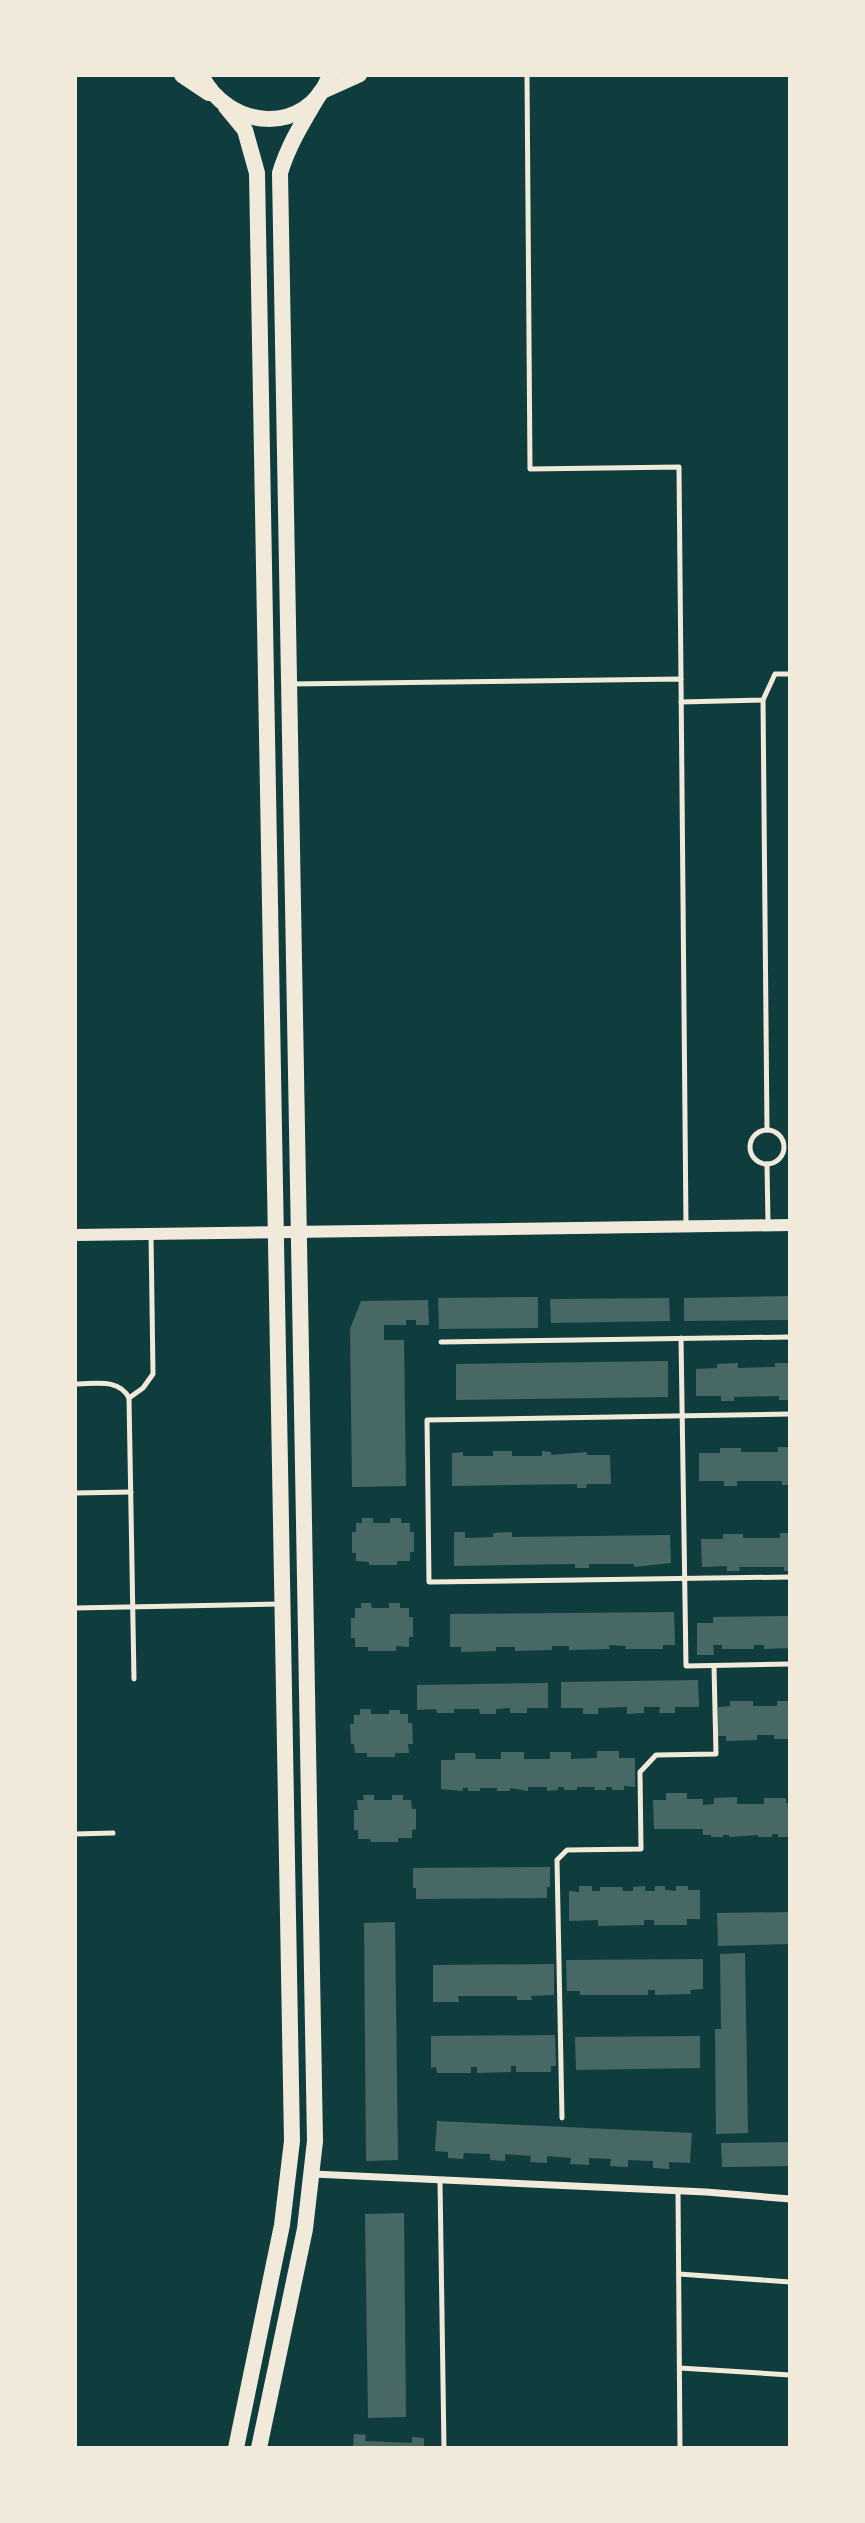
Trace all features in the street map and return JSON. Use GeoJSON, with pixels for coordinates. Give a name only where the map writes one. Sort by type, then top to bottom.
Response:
{"type":"FeatureCollection","features":[{"type":"Feature","properties":{"kind":"main road"},"geometry":{"type":"LineString","coordinates":[[182,75],[221,102],[253,118],[275,118],[297,112],[320,93],[360,75]]}},
{"type":"Feature","properties":{"kind":"main road"},"geometry":{"type":"LineString","coordinates":[[201,75],[245,130],[257,173],[292,2152],[282,2225],[236,2448]]}},
{"type":"Feature","properties":{"kind":"main road"},"geometry":{"type":"LineString","coordinates":[[259,2448],[304,2230],[316,2141],[280,173],[294,136],[330,75]]}},
{"type":"Feature","properties":{"kind":"street"},"geometry":{"type":"LineString","coordinates":[[75,1235],[790,1226]]}},
{"type":"Feature","properties":{"kind":"street"},"geometry":{"type":"LineString","coordinates":[[313,2174],[678,2191],[790,2199]]}},
{"type":"Feature","properties":{"kind":"lane"},"geometry":{"type":"LineString","coordinates":[[527,75],[530,468],[679,467],[686,1227]]}},
{"type":"Feature","properties":{"kind":"lane"},"geometry":{"type":"LineString","coordinates":[[767,1130],[763,700],[775,674],[790,674]]}},
{"type":"Feature","properties":{"kind":"lane"},"geometry":{"type":"LineString","coordinates":[[289,684],[681,679]]}},
{"type":"Feature","properties":{"kind":"lane"},"geometry":{"type":"LineString","coordinates":[[681,702],[763,700]]}},
{"type":"Feature","properties":{"kind":"lane"},"geometry":{"type":"LineString","coordinates":[[767,1130],[780,1136],[783,1149],[777,1161],[767,1164],[752,1156],[750,1144],[756,1133],[767,1130]]}},
{"type":"Feature","properties":{"kind":"lane"},"geometry":{"type":"LineString","coordinates":[[767,1164],[768,1226]]}},
{"type":"Feature","properties":{"kind":"lane"},"geometry":{"type":"LineString","coordinates":[[130,1398],[144,1388],[153,1374],[151,1234]]}},
{"type":"Feature","properties":{"kind":"lane"},"geometry":{"type":"LineString","coordinates":[[441,1342],[790,1336]]}},
{"type":"Feature","properties":{"kind":"lane"},"geometry":{"type":"LineString","coordinates":[[681,1338],[686,1666],[790,1664]]}},
{"type":"Feature","properties":{"kind":"lane"},"geometry":{"type":"LineString","coordinates":[[75,1384],[114,1383],[125,1390],[130,1398],[134,1679]]}},
{"type":"Feature","properties":{"kind":"lane"},"geometry":{"type":"LineString","coordinates":[[790,1414],[427,1420],[429,1583],[790,1577]]}},
{"type":"Feature","properties":{"kind":"lane"},"geometry":{"type":"LineString","coordinates":[[75,1493],[131,1492]]}},
{"type":"Feature","properties":{"kind":"lane"},"geometry":{"type":"LineString","coordinates":[[75,1608],[283,1604]]}},
{"type":"Feature","properties":{"kind":"lane"},"geometry":{"type":"LineString","coordinates":[[562,2118],[557,1860],[567,1850],[641,1849],[640,1772],[656,1755],[716,1754],[714,1665]]}},
{"type":"Feature","properties":{"kind":"lane"},"geometry":{"type":"LineString","coordinates":[[75,1834],[113,1833]]}},
{"type":"Feature","properties":{"kind":"lane"},"geometry":{"type":"LineString","coordinates":[[440,2181],[444,2448]]}},
{"type":"Feature","properties":{"kind":"lane"},"geometry":{"type":"LineString","coordinates":[[678,2191],[680,2448]]}},
{"type":"Feature","properties":{"kind":"lane"},"geometry":{"type":"LineString","coordinates":[[679,2274],[790,2282]]}},
{"type":"Feature","properties":{"kind":"lane"},"geometry":{"type":"LineString","coordinates":[[680,2368],[790,2375]]}},
{"type":"Feature","properties":{"kind":"building"},"geometry":{"type":"Polygon","coordinates":[[[790,1296],[790,1320],[684,1321],[684,1298],[790,1296]]]}},
{"type":"Feature","properties":{"kind":"building"},"geometry":{"type":"Polygon","coordinates":[[[538,1297],[538,1328],[439,1329],[438,1298],[538,1297]]]}},
{"type":"Feature","properties":{"kind":"building"},"geometry":{"type":"Polygon","coordinates":[[[669,1298],[670,1321],[551,1323],[550,1299],[669,1298]]]}},
{"type":"Feature","properties":{"kind":"building"},"geometry":{"type":"Polygon","coordinates":[[[428,1300],[429,1325],[416,1325],[416,1320],[406,1320],[406,1325],[384,1325],[384,1340],[404,1340],[406,1486],[352,1487],[350,1329],[361,1301],[428,1300]]]}},
{"type":"Feature","properties":{"kind":"building"},"geometry":{"type":"Polygon","coordinates":[[[668,1361],[668,1397],[456,1400],[456,1364],[668,1361]]]}},
{"type":"Feature","properties":{"kind":"building"},"geometry":{"type":"Polygon","coordinates":[[[738,1363],[738,1368],[775,1367],[775,1363],[790,1363],[790,1400],[779,1400],[779,1396],[734,1397],[734,1401],[721,1401],[721,1396],[696,1396],[696,1369],[738,1363]]]}},
{"type":"Feature","properties":{"kind":"building"},"geometry":{"type":"Polygon","coordinates":[[[778,1447],[790,1447],[790,1485],[782,1485],[782,1481],[737,1481],[737,1486],[724,1486],[724,1481],[699,1481],[699,1453],[720,1453],[720,1448],[741,1448],[741,1452],[778,1452],[778,1447]]]}},
{"type":"Feature","properties":{"kind":"building"},"geometry":{"type":"Polygon","coordinates":[[[493,1451],[512,1451],[512,1456],[542,1456],[542,1451],[551,1452],[551,1455],[587,1452],[587,1455],[610,1455],[611,1484],[587,1484],[586,1488],[577,1488],[577,1484],[452,1486],[452,1453],[463,1452],[463,1456],[493,1456],[493,1451]]]}},
{"type":"Feature","properties":{"kind":"building"},"geometry":{"type":"Polygon","coordinates":[[[362,1518],[373,1518],[373,1523],[390,1523],[390,1518],[401,1518],[401,1523],[410,1523],[410,1532],[414,1532],[414,1552],[410,1552],[410,1561],[397,1561],[397,1565],[369,1565],[369,1562],[356,1561],[356,1553],[352,1553],[352,1532],[356,1532],[356,1523],[362,1523],[362,1518]]]}},
{"type":"Feature","properties":{"kind":"building"},"geometry":{"type":"Polygon","coordinates":[[[454,1532],[465,1532],[465,1538],[493,1537],[493,1533],[512,1532],[512,1537],[670,1535],[671,1563],[634,1567],[634,1564],[589,1564],[589,1568],[575,1568],[575,1564],[454,1566],[454,1532]]]}},
{"type":"Feature","properties":{"kind":"building"},"geometry":{"type":"Polygon","coordinates":[[[780,1533],[790,1533],[790,1571],[784,1571],[784,1567],[739,1567],[740,1571],[727,1571],[727,1566],[702,1567],[701,1539],[723,1539],[723,1534],[743,1534],[743,1538],[780,1538],[780,1533]]]}},
{"type":"Feature","properties":{"kind":"building"},"geometry":{"type":"Polygon","coordinates":[[[361,1603],[371,1603],[372,1608],[389,1608],[389,1603],[400,1603],[400,1608],[409,1608],[409,1617],[413,1617],[413,1637],[409,1637],[409,1647],[396,1646],[396,1651],[368,1651],[368,1647],[355,1647],[355,1638],[351,1638],[351,1618],[355,1618],[355,1608],[361,1608],[361,1603]]]}},
{"type":"Feature","properties":{"kind":"building"},"geometry":{"type":"Polygon","coordinates":[[[674,1612],[675,1645],[663,1645],[663,1649],[625,1649],[626,1646],[609,1645],[610,1649],[569,1650],[569,1646],[552,1646],[552,1650],[515,1651],[515,1647],[496,1647],[496,1651],[461,1652],[461,1647],[450,1647],[450,1614],[674,1612]]]}},
{"type":"Feature","properties":{"kind":"building"},"geometry":{"type":"Polygon","coordinates":[[[790,1616],[790,1648],[764,1649],[764,1645],[754,1645],[754,1649],[722,1649],[722,1645],[713,1645],[714,1655],[697,1655],[697,1623],[713,1623],[713,1617],[790,1616]]]}},
{"type":"Feature","properties":{"kind":"building"},"geometry":{"type":"Polygon","coordinates":[[[698,1680],[699,1707],[675,1707],[675,1713],[659,1713],[660,1707],[644,1707],[644,1713],[627,1714],[627,1707],[598,1708],[598,1714],[583,1714],[583,1708],[561,1708],[561,1682],[698,1680]]]}},
{"type":"Feature","properties":{"kind":"building"},"geometry":{"type":"Polygon","coordinates":[[[548,1683],[548,1708],[527,1708],[527,1713],[510,1713],[510,1708],[496,1709],[496,1714],[480,1714],[479,1709],[454,1709],[454,1713],[437,1713],[436,1709],[417,1710],[417,1685],[548,1683]]]}},
{"type":"Feature","properties":{"kind":"building"},"geometry":{"type":"Polygon","coordinates":[[[730,1701],[753,1701],[753,1706],[777,1706],[777,1701],[790,1701],[790,1739],[757,1735],[757,1740],[726,1741],[726,1736],[718,1736],[718,1707],[730,1706],[730,1701]]]}},
{"type":"Feature","properties":{"kind":"building"},"geometry":{"type":"Polygon","coordinates":[[[360,1709],[371,1709],[371,1714],[389,1714],[389,1710],[400,1710],[400,1714],[408,1714],[408,1723],[412,1723],[413,1744],[408,1744],[409,1753],[395,1753],[395,1757],[367,1757],[367,1753],[355,1753],[354,1744],[351,1744],[350,1724],[354,1724],[354,1715],[360,1715],[360,1709]]]}},
{"type":"Feature","properties":{"kind":"building"},"geometry":{"type":"Polygon","coordinates":[[[597,1751],[619,1751],[619,1758],[635,1758],[635,1787],[624,1786],[624,1790],[612,1790],[612,1787],[594,1790],[595,1787],[577,1787],[577,1790],[564,1790],[564,1787],[558,1787],[558,1790],[547,1791],[547,1787],[528,1787],[528,1791],[510,1788],[510,1791],[497,1791],[497,1788],[480,1788],[480,1791],[468,1791],[468,1788],[462,1788],[463,1791],[441,1789],[441,1760],[455,1760],[455,1753],[475,1753],[476,1759],[501,1759],[501,1752],[524,1752],[524,1759],[550,1759],[550,1752],[571,1752],[571,1759],[597,1758],[597,1751]]]}},
{"type":"Feature","properties":{"kind":"building"},"geometry":{"type":"Polygon","coordinates":[[[666,1793],[687,1793],[687,1799],[703,1799],[703,1805],[714,1804],[714,1798],[737,1797],[737,1804],[764,1804],[764,1798],[786,1798],[786,1803],[790,1803],[790,1837],[772,1834],[772,1837],[711,1837],[703,1835],[703,1829],[654,1829],[653,1800],[666,1800],[666,1793]]]}},
{"type":"Feature","properties":{"kind":"building"},"geometry":{"type":"Polygon","coordinates":[[[363,1795],[374,1795],[374,1800],[392,1800],[392,1795],[403,1795],[403,1800],[411,1800],[412,1809],[416,1809],[416,1829],[412,1830],[412,1838],[398,1838],[398,1842],[358,1839],[358,1830],[354,1830],[354,1810],[358,1810],[357,1800],[364,1800],[363,1795]]]}},
{"type":"Feature","properties":{"kind":"building"},"geometry":{"type":"Polygon","coordinates":[[[550,1867],[547,1898],[416,1899],[416,1888],[413,1888],[413,1868],[550,1867]]]}},
{"type":"Feature","properties":{"kind":"building"},"geometry":{"type":"Polygon","coordinates":[[[579,1886],[592,1886],[592,1891],[600,1891],[600,1887],[622,1887],[623,1891],[633,1891],[633,1887],[645,1886],[645,1891],[655,1891],[655,1886],[665,1886],[665,1890],[676,1891],[676,1886],[688,1886],[688,1890],[700,1890],[700,1919],[687,1919],[687,1925],[654,1925],[654,1920],[644,1920],[644,1925],[598,1926],[598,1920],[569,1921],[569,1891],[579,1892],[579,1886]]]}},
{"type":"Feature","properties":{"kind":"building"},"geometry":{"type":"Polygon","coordinates":[[[790,1912],[790,1944],[718,1946],[717,1913],[790,1912]]]}},
{"type":"Feature","properties":{"kind":"building"},"geometry":{"type":"Polygon","coordinates":[[[395,1922],[398,2160],[366,2161],[364,1923],[395,1922]]]}},
{"type":"Feature","properties":{"kind":"building"},"geometry":{"type":"Polygon","coordinates":[[[745,1953],[748,2133],[716,2134],[715,2029],[721,2029],[720,1954],[745,1953]]]}},
{"type":"Feature","properties":{"kind":"building"},"geometry":{"type":"Polygon","coordinates":[[[703,1959],[703,1989],[690,1990],[691,1994],[655,1995],[655,1990],[648,1990],[648,1995],[580,1995],[580,1991],[567,1991],[566,1960],[703,1959]]]}},
{"type":"Feature","properties":{"kind":"building"},"geometry":{"type":"Polygon","coordinates":[[[554,1964],[554,1995],[531,1996],[532,2000],[517,2000],[517,1996],[458,1996],[459,2002],[433,2002],[433,1965],[554,1964]]]}},
{"type":"Feature","properties":{"kind":"building"},"geometry":{"type":"Polygon","coordinates":[[[555,2035],[556,2066],[551,2066],[551,2072],[516,2072],[516,2066],[511,2066],[511,2072],[477,2073],[477,2067],[471,2067],[471,2073],[437,2073],[436,2067],[431,2068],[431,2036],[555,2035]]]}},
{"type":"Feature","properties":{"kind":"building"},"geometry":{"type":"Polygon","coordinates":[[[700,2036],[700,2068],[576,2070],[575,2037],[700,2036]]]}},
{"type":"Feature","properties":{"kind":"building"},"geometry":{"type":"Polygon","coordinates":[[[437,2121],[692,2133],[690,2163],[669,2162],[669,2169],[653,2168],[653,2161],[628,2160],[628,2167],[610,2166],[611,2159],[589,2158],[589,2165],[570,2164],[571,2158],[547,2156],[547,2163],[530,2162],[531,2156],[505,2154],[505,2161],[490,2160],[490,2154],[464,2153],[463,2159],[448,2158],[448,2152],[435,2151],[437,2121]]]}},
{"type":"Feature","properties":{"kind":"building"},"geometry":{"type":"Polygon","coordinates":[[[790,2142],[790,2166],[722,2167],[721,2143],[790,2142]]]}},
{"type":"Feature","properties":{"kind":"building"},"geometry":{"type":"Polygon","coordinates":[[[404,2213],[406,2417],[368,2418],[365,2214],[404,2213]]]}},
{"type":"Feature","properties":{"kind":"building"},"geometry":{"type":"Polygon","coordinates":[[[354,2434],[366,2435],[365,2441],[412,2443],[412,2437],[424,2438],[424,2448],[353,2448],[354,2434]]]}}]}
